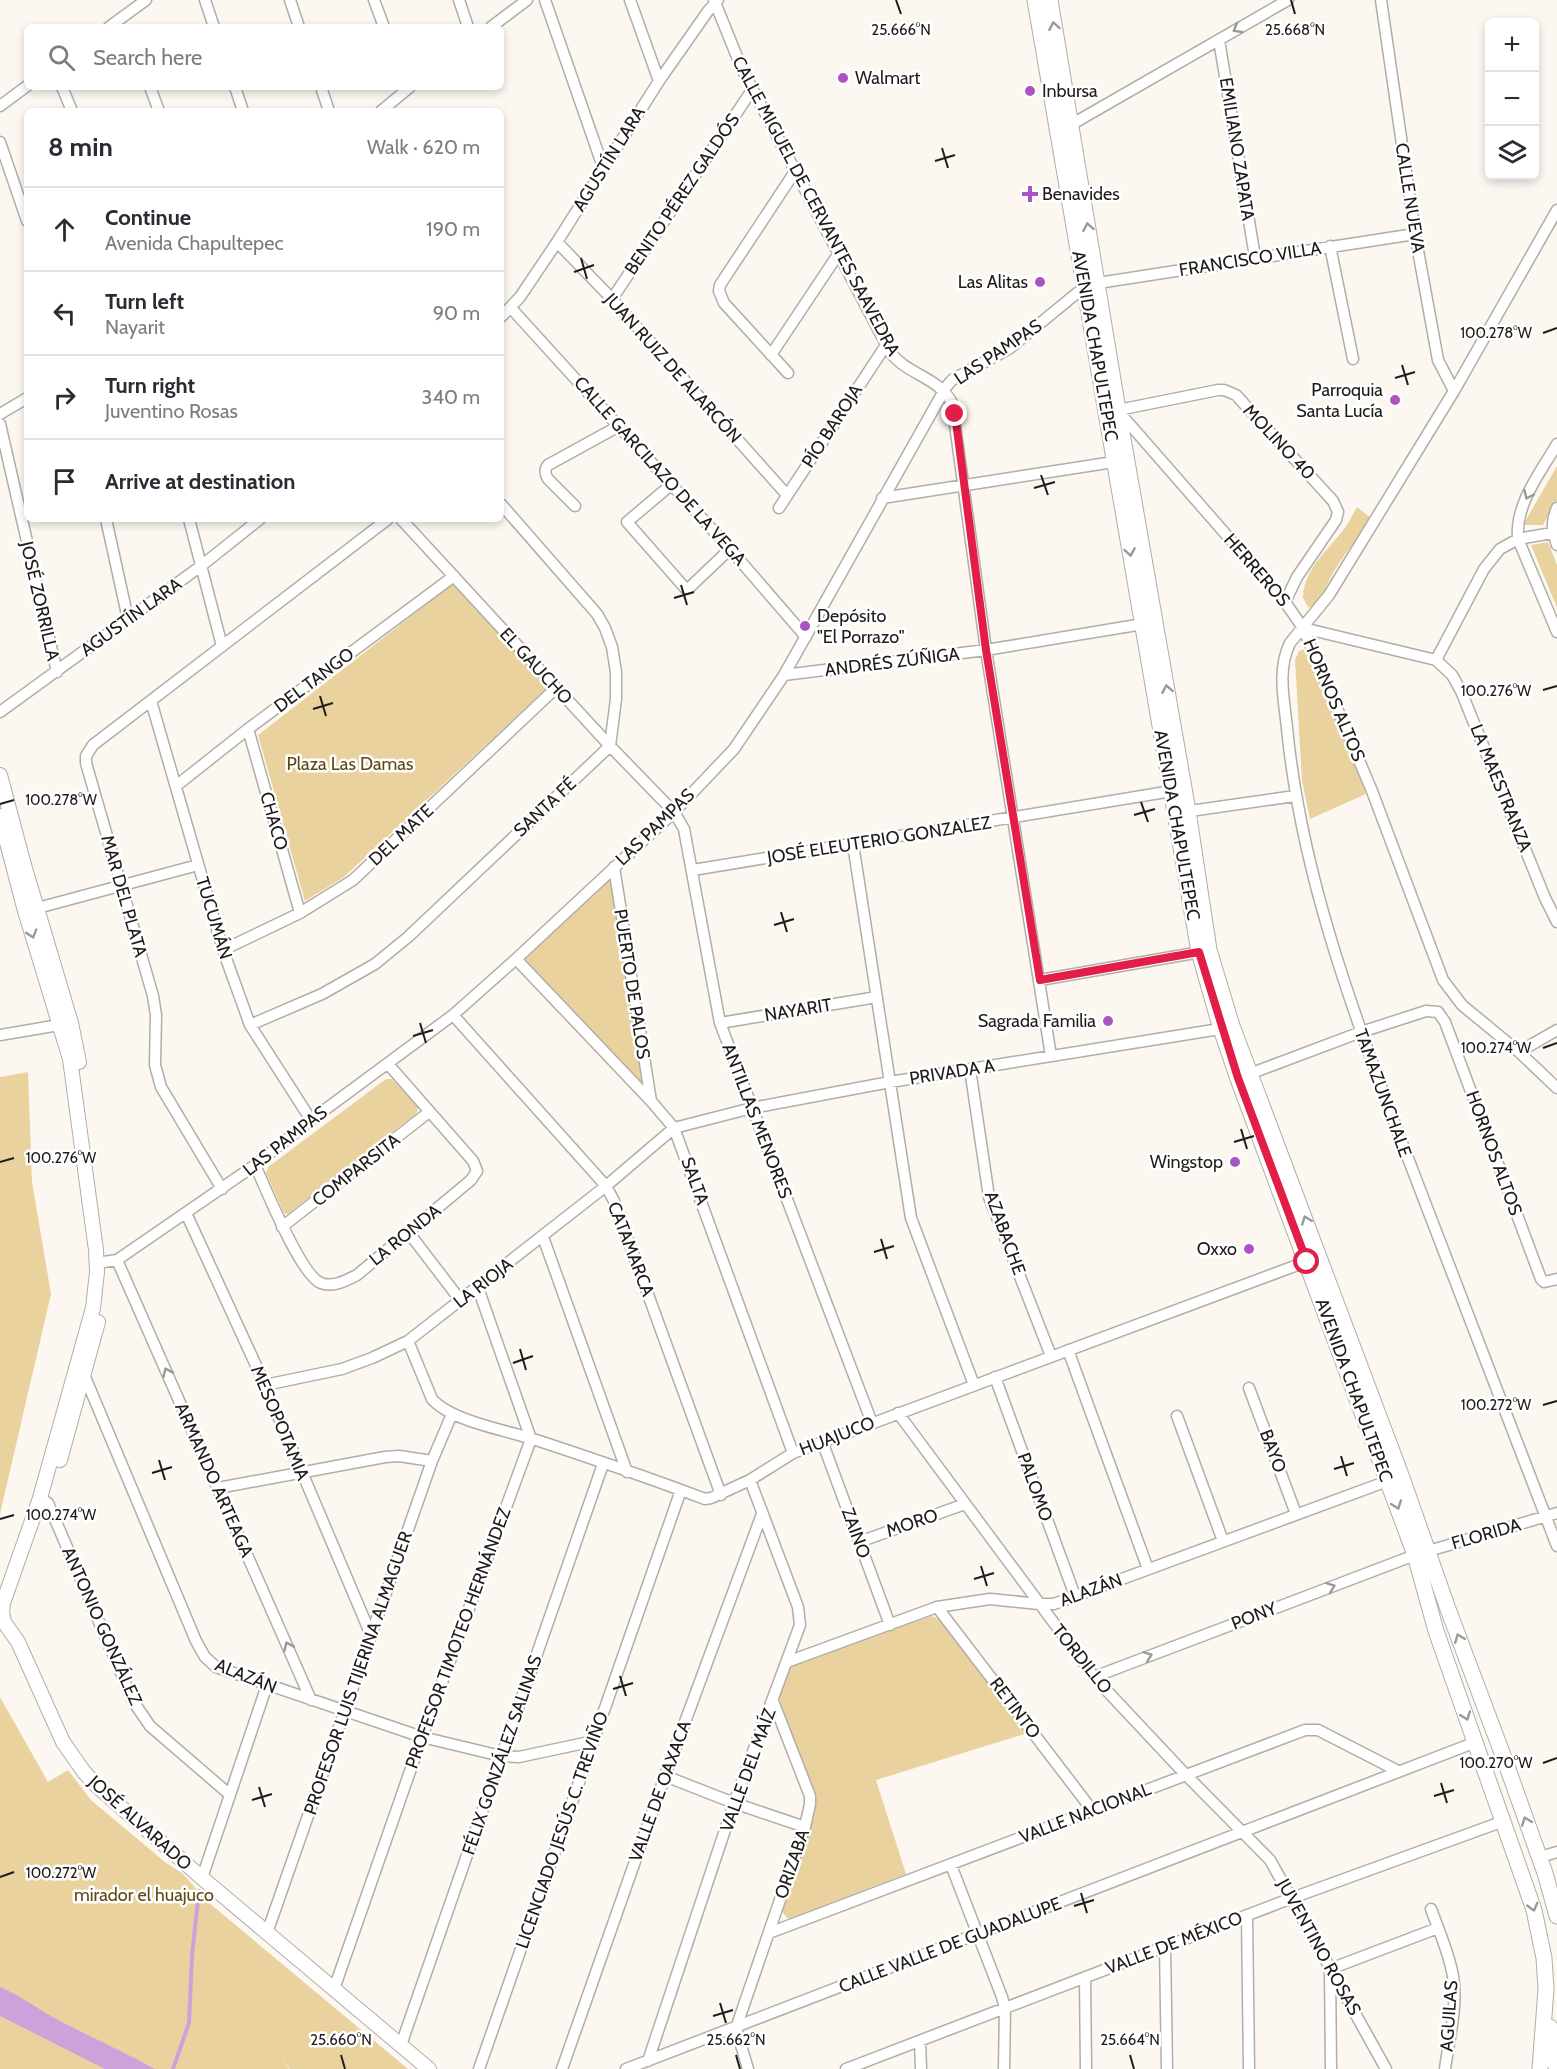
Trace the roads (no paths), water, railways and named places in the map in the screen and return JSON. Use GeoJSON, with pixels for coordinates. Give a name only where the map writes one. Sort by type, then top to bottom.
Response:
{"type":"FeatureCollection","features":[{"type":"Feature","properties":{"kind":"main road","name":"AVENIDA CHAPULTEPEC"},"geometry":{"type":"LineString","coordinates":[[1035,0],[1041,37],[1064,129],[1092,286],[1204,951],[1244,1076],[1421,1553]]}},
{"type":"Feature","properties":{"kind":"main road"},"geometry":{"type":"LineString","coordinates":[[1050,0],[1063,77],[1064,129]]}},
{"type":"Feature","properties":{"kind":"main road"},"geometry":{"type":"LineString","coordinates":[[1041,37],[1053,69],[1063,77]]}},
{"type":"Feature","properties":{"kind":"main road"},"geometry":{"type":"LineString","coordinates":[[1421,1553],[1436,1631],[1534,1910],[1544,1958],[1546,1989],[1540,2069]]}},
{"type":"Feature","properties":{"kind":"main road"},"geometry":{"type":"LineString","coordinates":[[1421,1553],[1540,1857],[1557,1916]]}},
{"type":"Feature","properties":{"kind":"main road"},"geometry":{"type":"LineString","coordinates":[[1504,1821],[1524,1853],[1540,1857]]}},
{"type":"Feature","properties":{"kind":"main road"},"geometry":{"type":"LineString","coordinates":[[1526,1885],[1534,1872],[1545,1873]]}},
{"type":"Feature","properties":{"kind":"main road"},"geometry":{"type":"LineString","coordinates":[[1545,2024],[1552,2030],[1554,2064],[1557,2068]]}},
{"type":"Feature","properties":{"kind":"street"},"geometry":{"type":"LineString","coordinates":[[126,22],[146,0]]}},
{"type":"Feature","properties":{"kind":"street"},"geometry":{"type":"LineString","coordinates":[[205,0],[213,24]]}},
{"type":"Feature","properties":{"kind":"street"},"geometry":{"type":"LineString","coordinates":[[290,0],[298,24]]}},
{"type":"Feature","properties":{"kind":"street"},"geometry":{"type":"LineString","coordinates":[[374,0],[383,24]]}},
{"type":"Feature","properties":{"kind":"street"},"geometry":{"type":"LineString","coordinates":[[459,0],[467,24]]}},
{"type":"Feature","properties":{"kind":"street"},"geometry":{"type":"LineString","coordinates":[[495,24],[527,0]]}},
{"type":"Feature","properties":{"kind":"street"},"geometry":{"type":"LineString","coordinates":[[545,0],[603,167]]}},
{"type":"Feature","properties":{"kind":"street"},"geometry":{"type":"LineString","coordinates":[[630,0],[658,81]]}},
{"type":"Feature","properties":{"kind":"street"},"geometry":{"type":"LineString","coordinates":[[1064,129],[1288,0]]}},
{"type":"Feature","properties":{"kind":"street","name":"CALLE NUEVA"},"geometry":{"type":"LineString","coordinates":[[1381,0],[1415,234],[1438,360],[1454,391]]}},
{"type":"Feature","properties":{"kind":"street","name":"AGUSTÍN LARA"},"geometry":{"type":"LineString","coordinates":[[504,314],[511,308],[557,242],[658,81],[716,1]]}},
{"type":"Feature","properties":{"kind":"street","name":"CALLE MIGUEL DE CERVANTES SAAVEDRA"},"geometry":{"type":"LineString","coordinates":[[716,1],[734,52],[752,90],[886,345],[901,364],[944,390]]}},
{"type":"Feature","properties":{"kind":"street","name":"EMILIANO ZAPATA"},"geometry":{"type":"LineString","coordinates":[[1219,40],[1255,257]]}},
{"type":"Feature","properties":{"kind":"street"},"geometry":{"type":"LineString","coordinates":[[0,106],[24,88]]}},
{"type":"Feature","properties":{"kind":"street"},"geometry":{"type":"LineString","coordinates":[[63,90],[71,108]]}},
{"type":"Feature","properties":{"kind":"street"},"geometry":{"type":"LineString","coordinates":[[151,90],[158,108]]}},
{"type":"Feature","properties":{"kind":"street"},"geometry":{"type":"LineString","coordinates":[[235,90],[242,108]]}},
{"type":"Feature","properties":{"kind":"street"},"geometry":{"type":"LineString","coordinates":[[322,90],[328,108]]}},
{"type":"Feature","properties":{"kind":"street"},"geometry":{"type":"LineString","coordinates":[[384,108],[405,90]]}},
{"type":"Feature","properties":{"kind":"street","name":"BENITO PÉREZ GALDÓS"},"geometry":{"type":"LineString","coordinates":[[612,299],[752,90]]}},
{"type":"Feature","properties":{"kind":"street"},"geometry":{"type":"LineString","coordinates":[[0,142],[24,212]]}},
{"type":"Feature","properties":{"kind":"street"},"geometry":{"type":"LineString","coordinates":[[788,373],[724,303],[719,291],[720,285],[796,170]]}},
{"type":"Feature","properties":{"kind":"street","name":"HORNOS ALTOS"},"geometry":{"type":"LineString","coordinates":[[1557,210],[1454,391],[1329,595],[1303,628],[1372,791],[1443,980],[1462,1005],[1520,1052],[1557,1089]]}},
{"type":"Feature","properties":{"kind":"street","name":"FRANCISCO VILLA"},"geometry":{"type":"LineString","coordinates":[[1092,286],[1255,257],[1415,234]]}},
{"type":"Feature","properties":{"kind":"street","name":"JUAN RUIZ DE ALARCÓN"},"geometry":{"type":"LineString","coordinates":[[557,242],[612,299],[787,495]]}},
{"type":"Feature","properties":{"kind":"street"},"geometry":{"type":"LineString","coordinates":[[1330,246],[1353,359]]}},
{"type":"Feature","properties":{"kind":"street"},"geometry":{"type":"LineString","coordinates":[[771,355],[839,254]]}},
{"type":"Feature","properties":{"kind":"street","name":"LAS PAMPAS"},"geometry":{"type":"LineString","coordinates":[[106,1262],[222,1189],[453,1015],[674,812],[734,749],[784,675],[944,390],[957,376],[1024,338],[1092,286]]}},
{"type":"Feature","properties":{"kind":"street","name":"CALLE GARCILAZO DE LA VEGA"},"geometry":{"type":"LineString","coordinates":[[511,308],[620,426],[806,637]]}},
{"type":"Feature","properties":{"kind":"street","name":"PÍO BAROJA"},"geometry":{"type":"LineString","coordinates":[[779,508],[886,345]]}},
{"type":"Feature","properties":{"kind":"street"},"geometry":{"type":"LineString","coordinates":[[944,390],[952,403],[955,414],[986,650],[1051,1056]]}},
{"type":"Feature","properties":{"kind":"street","name":"MOLINO 40"},"geometry":{"type":"LineString","coordinates":[[1112,411],[1218,390],[1230,391],[1333,501],[1338,512],[1336,520],[1297,577],[1285,602]]}},
{"type":"Feature","properties":{"kind":"street"},"geometry":{"type":"LineString","coordinates":[[0,414],[24,400]]}},
{"type":"Feature","properties":{"kind":"street","name":"HERREROS"},"geometry":{"type":"LineString","coordinates":[[1112,411],[1285,602],[1303,628]]}},
{"type":"Feature","properties":{"kind":"street","name":"JOSÉ ZORRILLA"},"geometry":{"type":"LineString","coordinates":[[0,424],[57,672]]}},
{"type":"Feature","properties":{"kind":"street"},"geometry":{"type":"LineString","coordinates":[[575,506],[548,479],[545,469],[548,465],[620,426]]}},
{"type":"Feature","properties":{"kind":"street"},"geometry":{"type":"LineString","coordinates":[[1557,444],[1533,484],[1517,523],[1518,539],[1557,632]]}},
{"type":"Feature","properties":{"kind":"street"},"geometry":{"type":"LineString","coordinates":[[882,498],[1121,461]]}},
{"type":"Feature","properties":{"kind":"street"},"geometry":{"type":"LineString","coordinates":[[672,484],[627,522],[685,588],[688,588],[730,549]]}},
{"type":"Feature","properties":{"kind":"street"},"geometry":{"type":"LineString","coordinates":[[504,507],[597,614],[605,628],[612,646],[616,672],[616,699],[610,746]]}},
{"type":"Feature","properties":{"kind":"street"},"geometry":{"type":"LineString","coordinates":[[1557,508],[1552,522],[1552,533],[1557,545]]}},
{"type":"Feature","properties":{"kind":"street"},"geometry":{"type":"LineString","coordinates":[[107,522],[128,619]]}},
{"type":"Feature","properties":{"kind":"street"},"geometry":{"type":"LineString","coordinates":[[190,522],[222,646]]}},
{"type":"Feature","properties":{"kind":"street","name":"AGUSTÍN LARA"},"geometry":{"type":"LineString","coordinates":[[0,712],[201,566],[256,522]]}},
{"type":"Feature","properties":{"kind":"street","name":"MAR DEL PLATA"},"geometry":{"type":"LineString","coordinates":[[222,1189],[161,1087],[155,1065],[156,1016],[153,996],[120,887],[86,756],[93,745],[384,522]]}},
{"type":"Feature","properties":{"kind":"street","name":"EL GAUCHO"},"geometry":{"type":"LineString","coordinates":[[404,522],[610,746],[674,812]]}},
{"type":"Feature","properties":{"kind":"street"},"geometry":{"type":"LineString","coordinates":[[1303,628],[1436,660],[1484,569],[1500,549],[1518,539],[1552,533]]}},
{"type":"Feature","properties":{"kind":"street","name":"DEL TANGO"},"geometry":{"type":"LineString","coordinates":[[176,786],[248,729],[454,576]]}},
{"type":"Feature","properties":{"kind":"street","name":"ANDRÉS ZÚÑIGA"},"geometry":{"type":"LineString","coordinates":[[784,675],[986,650],[1149,623]]}},
{"type":"Feature","properties":{"kind":"street","name":"TAMAZUNCHALE"},"geometry":{"type":"LineString","coordinates":[[1303,628],[1290,643],[1281,673],[1291,772],[1318,897],[1343,983],[1361,1032],[1468,1318],[1551,1515],[1557,1546]]}},
{"type":"Feature","properties":{"kind":"street","name":"LA MAESTRANZA"},"geometry":{"type":"LineString","coordinates":[[1436,660],[1452,675],[1461,691],[1545,898],[1557,921]]}},
{"type":"Feature","properties":{"kind":"street","name":"DEL MATE"},"geometry":{"type":"LineString","coordinates":[[223,950],[300,913],[353,880],[556,688]]}},
{"type":"Feature","properties":{"kind":"street","name":"TUCUMÁN"},"geometry":{"type":"LineString","coordinates":[[151,701],[223,950],[250,1025],[311,1120]]}},
{"type":"Feature","properties":{"kind":"street","name":"CHACO"},"geometry":{"type":"LineString","coordinates":[[248,729],[300,913]]}},
{"type":"Feature","properties":{"kind":"street","name":"SANTA FÉ"},"geometry":{"type":"LineString","coordinates":[[250,1025],[322,994],[375,964],[408,937],[610,746]]}},
{"type":"Feature","properties":{"kind":"street"},"geometry":{"type":"LineString","coordinates":[[0,775],[24,865],[31,910]]}},
{"type":"Feature","properties":{"kind":"street","name":"JOSÉ ELEUTERIO GONZALEZ"},"geometry":{"type":"LineString","coordinates":[[693,870],[1178,791]]}},
{"type":"Feature","properties":{"kind":"street"},"geometry":{"type":"LineString","coordinates":[[1181,812],[1295,796]]}},
{"type":"Feature","properties":{"kind":"street","name":"ANTILLAS MENORES"},"geometry":{"type":"LineString","coordinates":[[674,812],[684,829],[693,870],[720,1023],[872,1423]]}},
{"type":"Feature","properties":{"kind":"street"},"geometry":{"type":"LineString","coordinates":[[0,816],[31,910],[83,1084],[106,1262],[101,1313],[80,1374],[7,1625]]}},
{"type":"Feature","properties":{"kind":"street"},"geometry":{"type":"LineString","coordinates":[[853,844],[911,1218],[974,1385]]}},
{"type":"Feature","properties":{"kind":"street"},"geometry":{"type":"LineString","coordinates":[[31,910],[198,865]]}},
{"type":"Feature","properties":{"kind":"street","name":"PUERTO DE PALOS"},"geometry":{"type":"LineString","coordinates":[[614,867],[651,1101]]}},
{"type":"Feature","properties":{"kind":"street"},"geometry":{"type":"LineString","coordinates":[[1040,980],[1204,951]]}},
{"type":"Feature","properties":{"kind":"street","name":"SALTA"},"geometry":{"type":"LineString","coordinates":[[516,959],[674,1128],[793,1452]]}},
{"type":"Feature","properties":{"kind":"street","name":"NAYARIT"},"geometry":{"type":"LineString","coordinates":[[720,1023],[877,997]]}},
{"type":"Feature","properties":{"kind":"street","name":"HORNOS ALTOS"},"geometry":{"type":"LineString","coordinates":[[1361,1032],[1426,1011],[1438,1012],[1445,1022],[1541,1279],[1544,1282],[1557,1279]]}},
{"type":"Feature","properties":{"kind":"street","name":"CATAMARCA"},"geometry":{"type":"LineString","coordinates":[[453,1015],[606,1186],[614,1201],[721,1495]]}},
{"type":"Feature","properties":{"kind":"street"},"geometry":{"type":"LineString","coordinates":[[0,1035],[66,1024]]}},
{"type":"Feature","properties":{"kind":"street","name":"PRIVADA A"},"geometry":{"type":"LineString","coordinates":[[674,1128],[752,1108],[890,1082],[1227,1027]]}},
{"type":"Feature","properties":{"kind":"street"},"geometry":{"type":"LineString","coordinates":[[1520,1052],[1557,1030]]}},
{"type":"Feature","properties":{"kind":"street"},"geometry":{"type":"LineString","coordinates":[[1244,1076],[1361,1032]]}},
{"type":"Feature","properties":{"kind":"street","name":"LA RONDA"},"geometry":{"type":"LineString","coordinates":[[255,1165],[282,1227],[312,1277],[324,1285],[341,1282],[357,1275],[471,1180],[477,1171],[473,1161],[388,1064]]}},
{"type":"Feature","properties":{"kind":"street","name":"AZABACHE"},"geometry":{"type":"LineString","coordinates":[[970,1069],[989,1197],[1051,1356]]}},
{"type":"Feature","properties":{"kind":"street","name":"COMPARSITA"},"geometry":{"type":"LineString","coordinates":[[282,1227],[429,1112]]}},
{"type":"Feature","properties":{"kind":"street","name":"LA RIOJA"},"geometry":{"type":"LineString","coordinates":[[265,1385],[342,1369],[408,1341],[543,1237],[674,1128]]}},
{"type":"Feature","properties":{"kind":"street","name":"MESOPOTAMIA"},"geometry":{"type":"LineString","coordinates":[[186,1213],[265,1385],[371,1635]]}},
{"type":"Feature","properties":{"kind":"street"},"geometry":{"type":"LineString","coordinates":[[409,1233],[462,1301]]}},
{"type":"Feature","properties":{"kind":"street"},"geometry":{"type":"LineString","coordinates":[[543,1237],[627,1472]]}},
{"type":"Feature","properties":{"kind":"street","name":"HUAJUCO"},"geometry":{"type":"LineString","coordinates":[[408,1341],[432,1399],[438,1406],[452,1414],[705,1499],[721,1495],[750,1480],[793,1452],[1313,1259]]}},
{"type":"Feature","properties":{"kind":"street","name":"ARMANDO ARTEAGA"},"geometry":{"type":"LineString","coordinates":[[106,1262],[218,1488],[311,1700]]}},
{"type":"Feature","properties":{"kind":"street"},"geometry":{"type":"LineString","coordinates":[[478,1288],[531,1439]]}},
{"type":"Feature","properties":{"kind":"street"},"geometry":{"type":"LineString","coordinates":[[1068,1350],[1148,1569]]}},
{"type":"Feature","properties":{"kind":"street","name":"ALAZÁN"},"geometry":{"type":"LineString","coordinates":[[80,1374],[205,1657],[216,1667],[422,1737],[501,1756],[519,1756],[594,1741]]}},
{"type":"Feature","properties":{"kind":"street","name":"PALOMO"},"geometry":{"type":"LineString","coordinates":[[995,1377],[1076,1596]]}},
{"type":"Feature","properties":{"kind":"street","name":"BAYO"},"geometry":{"type":"LineString","coordinates":[[1249,1388],[1296,1514]]}},
{"type":"Feature","properties":{"kind":"street","name":"TORDILLO"},"geometry":{"type":"LineString","coordinates":[[898,1413],[1094,1677],[1243,1832]]}},
{"type":"Feature","properties":{"kind":"street","name":"PROFESOR LUIS TIJERINA ALMAGUER"},"geometry":{"type":"LineString","coordinates":[[267,1933],[432,1461],[452,1414]]}},
{"type":"Feature","properties":{"kind":"street"},"geometry":{"type":"LineString","coordinates":[[1177,1416],[1223,1541]]}},
{"type":"Feature","properties":{"kind":"street","name":"PROFESOR TIMOTEO HERNÁNDEZ"},"geometry":{"type":"LineString","coordinates":[[334,1989],[422,1737],[531,1439]]}},
{"type":"Feature","properties":{"kind":"street","name":"ZAINO"},"geometry":{"type":"LineString","coordinates":[[822,1441],[890,1625]]}},
{"type":"Feature","properties":{"kind":"street"},"geometry":{"type":"LineString","coordinates":[[218,1488],[385,1457],[399,1456],[432,1461]]}},
{"type":"Feature","properties":{"kind":"street","name":"FÉLIX GONZÁLEZ SALINAS"},"geometry":{"type":"LineString","coordinates":[[400,2045],[603,1464]]}},
{"type":"Feature","properties":{"kind":"street","name":"ALAZÁN"},"geometry":{"type":"LineString","coordinates":[[787,1662],[937,1607],[990,1599],[1054,1604],[1395,1478]]}},
{"type":"Feature","properties":{"kind":"street","name":"VALLE DEL MAÍZ"},"geometry":{"type":"LineString","coordinates":[[648,2061],[734,1803],[799,1631],[800,1613],[750,1480]]}},
{"type":"Feature","properties":{"kind":"street","name":"LICENCIADO JESÚS C. TREVIÑO"},"geometry":{"type":"LineString","coordinates":[[479,2069],[681,1490]]}},
{"type":"Feature","properties":{"kind":"street","name":"ANTONIO GONZÁLEZ"},"geometry":{"type":"LineString","coordinates":[[44,1501],[133,1701],[142,1716],[150,1726],[229,1794]]}},
{"type":"Feature","properties":{"kind":"street","name":"MORO"},"geometry":{"type":"LineString","coordinates":[[859,1542],[965,1504]]}},
{"type":"Feature","properties":{"kind":"street","name":"VALLE DE OAXACA"},"geometry":{"type":"LineString","coordinates":[[562,2069],[665,1776],[762,1514]]}},
{"type":"Feature","properties":{"kind":"street","name":"FLORIDA"},"geometry":{"type":"LineString","coordinates":[[1421,1553],[1551,1515]]}},
{"type":"Feature","properties":{"kind":"street","name":"PONY"},"geometry":{"type":"LineString","coordinates":[[1094,1677],[1421,1553]]}},
{"type":"Feature","properties":{"kind":"street","name":"RETINTO"},"geometry":{"type":"LineString","coordinates":[[937,1607],[1092,1810]]}},
{"type":"Feature","properties":{"kind":"street","name":"JOSÉ ALVARADO"},"geometry":{"type":"LineString","coordinates":[[7,1625],[63,1742],[84,1772],[112,1800],[202,1878],[429,2069]]}},
{"type":"Feature","properties":{"kind":"street"},"geometry":{"type":"LineString","coordinates":[[202,1878],[267,1685]]}},
{"type":"Feature","properties":{"kind":"street","name":"ORIZABA"},"geometry":{"type":"LineString","coordinates":[[736,2028],[805,1827],[810,1804],[810,1796],[773,1701]]}},
{"type":"Feature","properties":{"kind":"street","name":"VALLE NACIONAL"},"geometry":{"type":"LineString","coordinates":[[769,1933],[1300,1731],[1313,1729],[1398,1771]]}},
{"type":"Feature","properties":{"kind":"street","name":"CALLE VALLE DE GUADALUPE"},"geometry":{"type":"LineString","coordinates":[[626,2069],[1476,1742]]}},
{"type":"Feature","properties":{"kind":"street"},"geometry":{"type":"LineString","coordinates":[[665,1776],[805,1827]]}},
{"type":"Feature","properties":{"kind":"street","name":"VALLE DE MÉXICO"},"geometry":{"type":"LineString","coordinates":[[846,2069],[1292,1898],[1504,1821]]}},
{"type":"Feature","properties":{"kind":"street","name":"JUVENTINO ROSAS"},"geometry":{"type":"LineString","coordinates":[[1243,1832],[1270,1860],[1386,2069]]}},
{"type":"Feature","properties":{"kind":"street"},"geometry":{"type":"LineString","coordinates":[[1540,1857],[1557,1852]]}},
{"type":"Feature","properties":{"kind":"street"},"geometry":{"type":"LineString","coordinates":[[951,1864],[1005,2008],[1004,2069]]}},
{"type":"Feature","properties":{"kind":"street","name":"AGUILAS"},"geometry":{"type":"LineString","coordinates":[[1431,1909],[1448,1954],[1453,1978],[1454,2003],[1445,2069]]}},
{"type":"Feature","properties":{"kind":"street"},"geometry":{"type":"LineString","coordinates":[[1247,1915],[1249,2069]]}},
{"type":"Feature","properties":{"kind":"street"},"geometry":{"type":"LineString","coordinates":[[1331,2069],[1330,1969],[1438,1928]]}},
{"type":"Feature","properties":{"kind":"street"},"geometry":{"type":"LineString","coordinates":[[1165,1946],[1167,2069]]}},
{"type":"Feature","properties":{"kind":"street"},"geometry":{"type":"LineString","coordinates":[[1085,1977],[1086,2069]]}},
{"type":"Feature","properties":{"kind":"street"},"geometry":{"type":"LineString","coordinates":[[736,2028],[748,2069]]}},
{"type":"Feature","properties":{"kind":"street"},"geometry":{"type":"LineString","coordinates":[[920,2040],[921,2069]]}},
{"type":"Feature","properties":{"kind":"waterway"},"geometry":{"type":"LineString","coordinates":[[173,2069],[189,2023],[192,1956],[199,1891]]}},
{"type":"Feature","properties":{"kind":"place","name":"Walmart"},"geometry":{"type":"Point","coordinates":[843,78]}},
{"type":"Feature","properties":{"kind":"place","name":"Inbursa"},"geometry":{"type":"Point","coordinates":[1030,91]}},
{"type":"Feature","properties":{"kind":"place","name":"Benavides"},"geometry":{"type":"Point","coordinates":[1030,194]}},
{"type":"Feature","properties":{"kind":"place","name":"Las Alitas"},"geometry":{"type":"Point","coordinates":[1040,282]}},
{"type":"Feature","properties":{"kind":"place","name":"Parroquia Santa Lucía"},"geometry":{"type":"Point","coordinates":[1395,400]}},
{"type":"Feature","properties":{"kind":"place","name":"Depósito \"El Porrazo\""},"geometry":{"type":"Point","coordinates":[805,626]}},
{"type":"Feature","properties":{"kind":"place","name":"Sagrada Familia"},"geometry":{"type":"Point","coordinates":[1108,1021]}},
{"type":"Feature","properties":{"kind":"place","name":"Wingstop"},"geometry":{"type":"Point","coordinates":[1235,1162]}},
{"type":"Feature","properties":{"kind":"place","name":"Oxxo"},"geometry":{"type":"Point","coordinates":[1249,1249]}},
{"type":"Feature","properties":{"kind":"park label","name":"Plaza Las Damas"},"geometry":{"type":"Point","coordinates":[350,764]}},
{"type":"Feature","properties":{"kind":"park label","name":"mirador el huajuco"},"geometry":{"type":"Point","coordinates":[144,1895]}}]}
